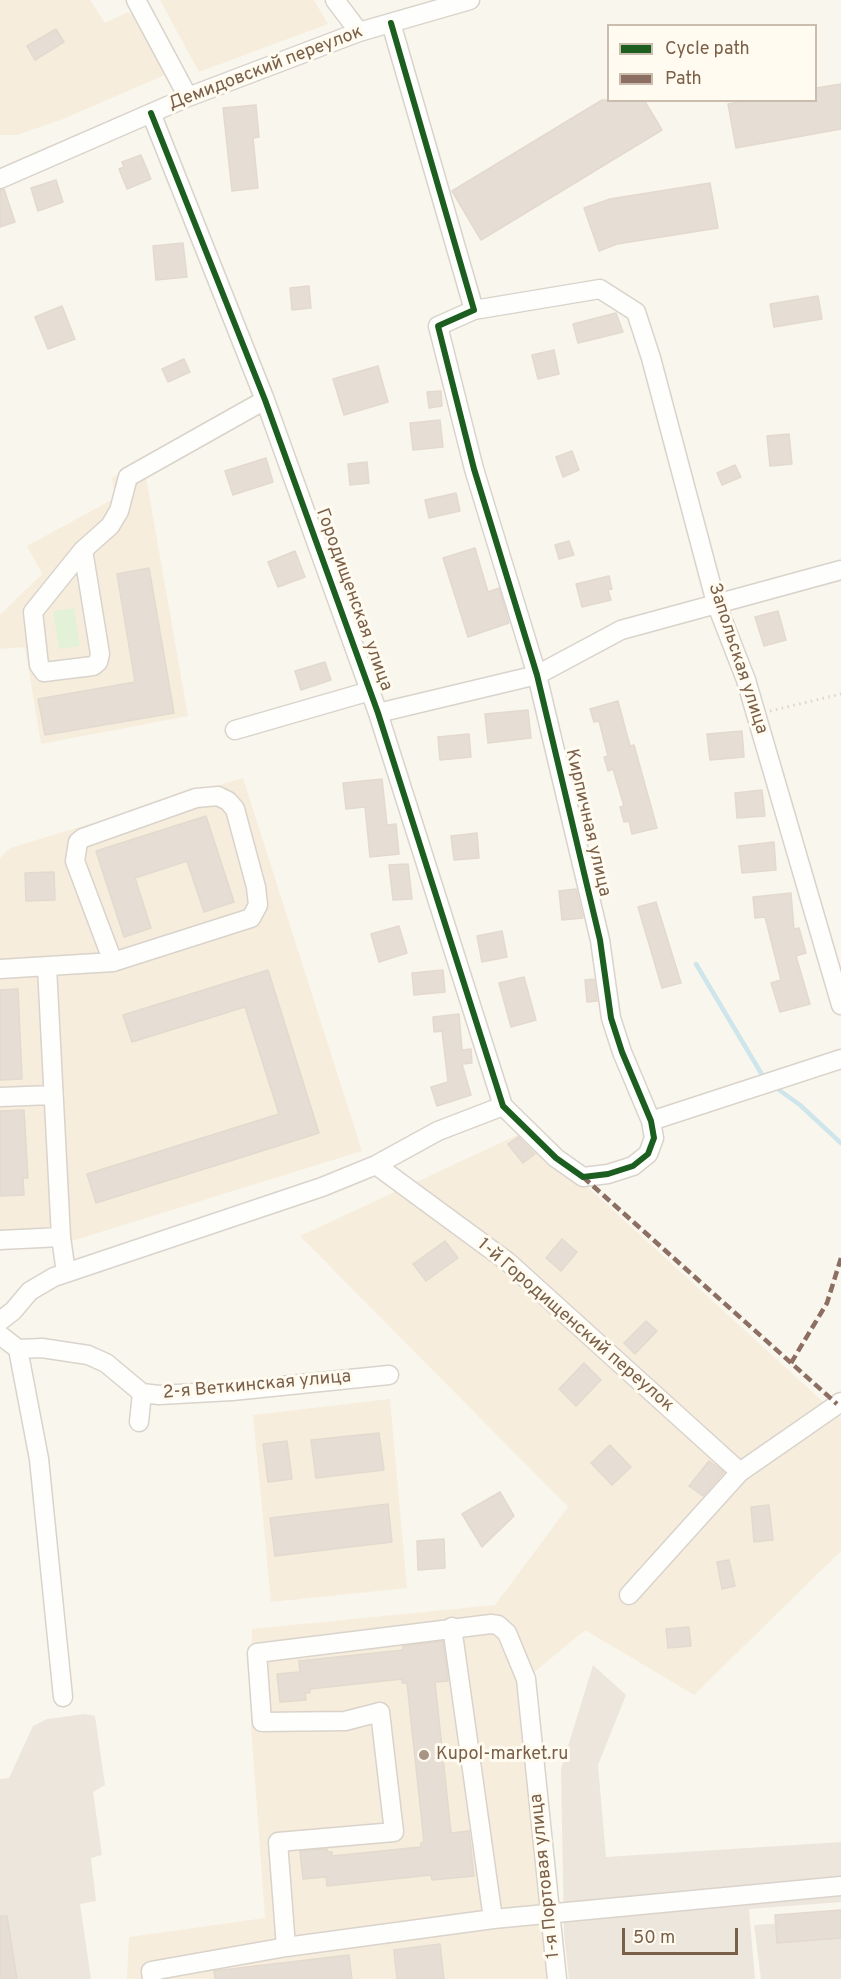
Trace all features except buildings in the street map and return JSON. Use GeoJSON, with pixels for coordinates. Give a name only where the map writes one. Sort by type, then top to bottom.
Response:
{"type":"FeatureCollection","features":[{"type":"Feature","properties":{"kind":"street"},"geometry":{"type":"LineString","coordinates":[[136,0],[188,97]]}},
{"type":"Feature","properties":{"kind":"street"},"geometry":{"type":"LineString","coordinates":[[335,0],[359,32]]}},
{"type":"Feature","properties":{"kind":"street","name":"Демидовский переулок"},"geometry":{"type":"LineString","coordinates":[[0,179],[188,97],[359,32],[470,0]]}},
{"type":"Feature","properties":{"kind":"street"},"geometry":{"type":"LineString","coordinates":[[391,23],[474,310]]}},
{"type":"Feature","properties":{"kind":"street","name":"Городищенская улица"},"geometry":{"type":"LineString","coordinates":[[151,113],[265,400],[378,713],[503,1106]]}},
{"type":"Feature","properties":{"kind":"street","name":"Запольская улица"},"geometry":{"type":"LineString","coordinates":[[474,310],[600,289],[636,312],[651,358],[716,603],[756,715],[841,1005]]}},
{"type":"Feature","properties":{"kind":"street","name":"Кирпичная улица"},"geometry":{"type":"LineString","coordinates":[[474,310],[438,326],[474,469],[537,675],[600,940],[611,1018],[622,1053],[651,1121],[654,1138],[648,1154],[633,1166],[608,1174],[583,1177],[556,1158],[503,1106]]}},
{"type":"Feature","properties":{"kind":"street"},"geometry":{"type":"LineString","coordinates":[[83,550],[100,654],[98,662],[93,666],[44,672],[39,665],[33,612],[83,550],[110,526],[119,511],[128,477],[265,400]]}},
{"type":"Feature","properties":{"kind":"street"},"geometry":{"type":"LineString","coordinates":[[378,713],[537,675],[621,630],[841,570]]}},
{"type":"Feature","properties":{"kind":"street"},"geometry":{"type":"LineString","coordinates":[[236,729],[370,691]]}},
{"type":"Feature","properties":{"kind":"street"},"geometry":{"type":"LineString","coordinates":[[0,969],[113,962],[251,918],[256,913],[258,905],[256,887],[235,809],[228,801],[218,796],[196,798],[83,838],[78,842],[75,861],[113,962]]}},
{"type":"Feature","properties":{"kind":"street"},"geometry":{"type":"LineString","coordinates":[[47,967],[53,1095],[66,1273]]}},
{"type":"Feature","properties":{"kind":"street"},"geometry":{"type":"LineString","coordinates":[[651,1121],[841,1059]]}},
{"type":"Feature","properties":{"kind":"street"},"geometry":{"type":"LineString","coordinates":[[0,1097],[53,1095]]}},
{"type":"Feature","properties":{"kind":"street"},"geometry":{"type":"LineString","coordinates":[[0,1321],[13,1311],[30,1291],[66,1273],[322,1187],[376,1165],[438,1131],[503,1106]]}},
{"type":"Feature","properties":{"kind":"street","name":"1-й Городищенский переулок"},"geometry":{"type":"LineString","coordinates":[[376,1165],[508,1262],[740,1472]]}},
{"type":"Feature","properties":{"kind":"street"},"geometry":{"type":"LineString","coordinates":[[0,1240],[62,1237]]}},
{"type":"Feature","properties":{"kind":"street"},"geometry":{"type":"LineString","coordinates":[[0,1335],[18,1349],[39,1459],[63,1697]]}},
{"type":"Feature","properties":{"kind":"street","name":"2-я Веткинская улица"},"geometry":{"type":"LineString","coordinates":[[18,1349],[42,1348],[88,1354],[106,1363],[142,1393],[159,1395],[232,1391],[389,1375]]}},
{"type":"Feature","properties":{"kind":"street"},"geometry":{"type":"LineString","coordinates":[[139,1422],[142,1393]]}},
{"type":"Feature","properties":{"kind":"street"},"geometry":{"type":"LineString","coordinates":[[629,1595],[740,1472],[841,1402]]}},
{"type":"Feature","properties":{"kind":"street","name":"1-я Портовая улица"},"geometry":{"type":"LineString","coordinates":[[452,1627],[498,1625],[507,1633],[525,1679],[556,1979]]}},
{"type":"Feature","properties":{"kind":"street"},"geometry":{"type":"LineString","coordinates":[[286,1947],[278,1842],[394,1832],[380,1712],[345,1721],[262,1722],[257,1653],[452,1627],[493,1918]]}},
{"type":"Feature","properties":{"kind":"street"},"geometry":{"type":"LineString","coordinates":[[152,1979],[151,1971],[286,1947],[493,1918],[549,1911],[841,1886]]}},
{"type":"Feature","properties":{"kind":"path"},"geometry":{"type":"LineString","coordinates":[[756,715],[841,694]]}},
{"type":"Feature","properties":{"kind":"shaded area"},"geometry":{"type":"Polygon","coordinates":[[[0,0],[90,0],[105,23],[128,12],[136,18],[167,74],[63,119],[17,135],[0,135],[0,0]]]}},
{"type":"Feature","properties":{"kind":"shaded area"},"geometry":{"type":"Polygon","coordinates":[[[160,0],[314,0],[328,24],[199,72],[160,0]]]}},
{"type":"Feature","properties":{"kind":"shaded area"},"geometry":{"type":"Polygon","coordinates":[[[143,460],[188,716],[41,744],[25,647],[0,649],[0,615],[42,574],[27,546],[115,498],[112,478],[143,460]]]}},
{"type":"Feature","properties":{"kind":"shaded area"},"geometry":{"type":"Polygon","coordinates":[[[243,778],[362,1151],[62,1244],[0,1250],[0,858],[10,848],[243,778]]]}},
{"type":"Feature","properties":{"kind":"shaded area"},"geometry":{"type":"Polygon","coordinates":[[[526,1131],[841,1418],[841,1551],[694,1695],[585,1630],[526,1679],[557,1979],[127,1979],[129,1937],[265,1918],[251,1727],[252,1629],[495,1605],[568,1507],[300,1236],[526,1131]]]}},
{"type":"Feature","properties":{"kind":"shaded area"},"geometry":{"type":"Polygon","coordinates":[[[390,1399],[407,1588],[271,1602],[253,1415],[390,1399]]]}},
{"type":"Feature","properties":{"kind":"shaded area"},"geometry":{"type":"Polygon","coordinates":[[[593,1665],[626,1695],[598,1765],[606,1857],[841,1842],[841,1902],[749,1909],[755,1979],[569,1979],[564,1934],[561,1769],[593,1665]]]}},
{"type":"Feature","properties":{"kind":"shaded area"},"geometry":{"type":"Polygon","coordinates":[[[85,1714],[95,1716],[105,1785],[93,1792],[102,1855],[91,1858],[96,1901],[80,1904],[91,1979],[0,1979],[0,1779],[9,1778],[33,1726],[47,1719],[85,1714]]]}},
{"type":"Feature","properties":{"kind":"shaded area"},"geometry":{"type":"Polygon","coordinates":[[[841,1919],[841,1979],[761,1979],[754,1925],[841,1919]]]}},
{"type":"Feature","properties":{"kind":"green space"},"geometry":{"type":"Polygon","coordinates":[[[74,608],[80,646],[59,649],[53,611],[74,608]]]}},
{"type":"Feature","properties":{"kind":"waterway"},"geometry":{"type":"LineString","coordinates":[[696,964],[764,1078]]}},
{"type":"Feature","properties":{"kind":"waterway"},"geometry":{"type":"LineString","coordinates":[[775,1087],[800,1105],[841,1143]]}},
{"type":"Feature","properties":{"kind":"marked path"},"geometry":{"type":"LineString","coordinates":[[583,1177],[837,1404]]}},
{"type":"Feature","properties":{"kind":"marked path"},"geometry":{"type":"LineString","coordinates":[[791,1363],[827,1303],[841,1258]]}},
{"type":"Feature","properties":{"kind":"cycle path"},"geometry":{"type":"LineString","coordinates":[[151,113],[265,400],[378,713],[503,1106],[556,1158],[583,1177],[608,1174],[633,1166],[648,1154],[654,1138],[651,1121],[622,1052],[611,1018],[600,940],[537,675],[474,469],[438,326],[474,310],[391,23]]}},
{"type":"Feature","properties":{"kind":"place","name":"Kupol-market.ru"},"geometry":{"type":"Point","coordinates":[424,1755]}}]}
